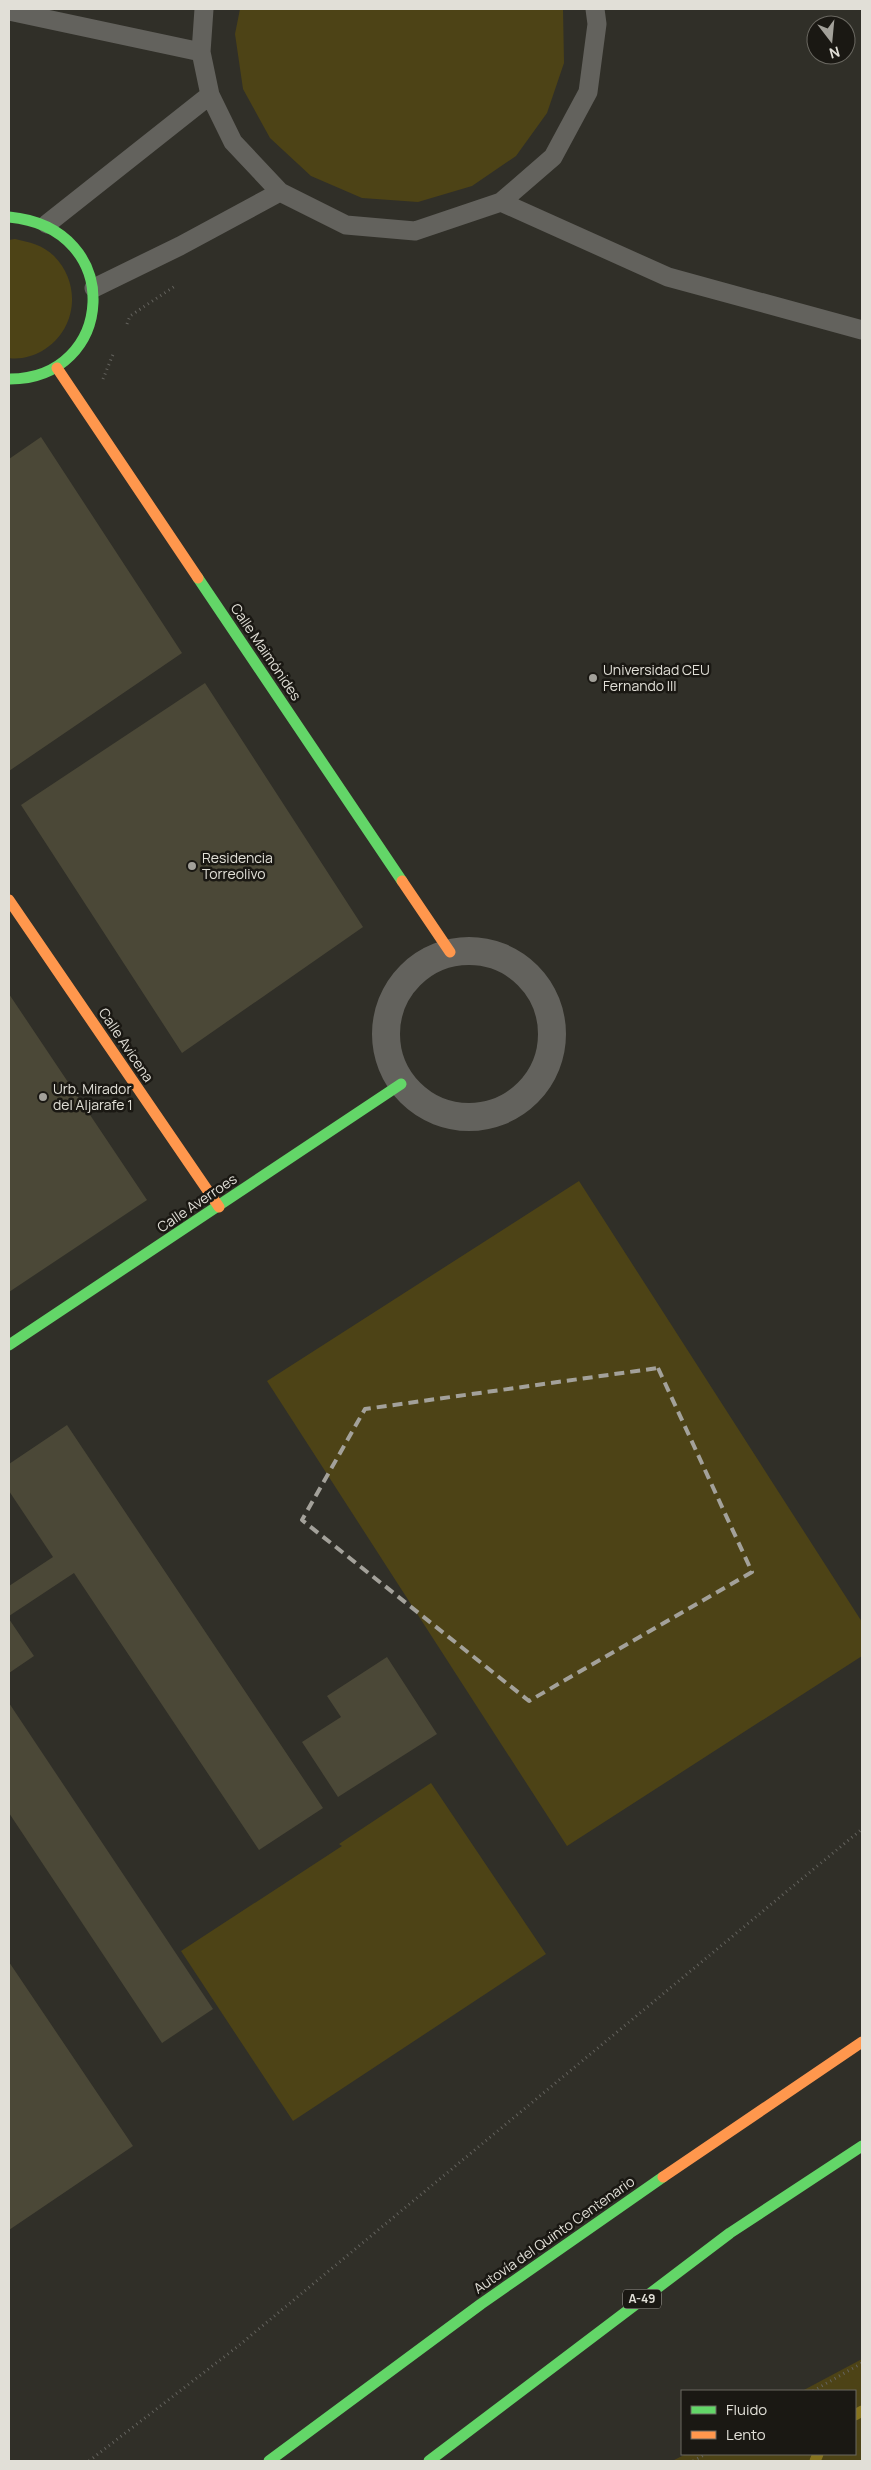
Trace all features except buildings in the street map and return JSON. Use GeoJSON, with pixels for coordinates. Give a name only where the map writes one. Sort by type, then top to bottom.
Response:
{"type":"FeatureCollection","features":[{"type":"Feature","properties":{"kind":"main road"},"geometry":{"type":"LineString","coordinates":[[9,217],[22,217],[47,224],[64,235],[83,256],[94,288],[93,318],[75,352],[57,368],[25,380],[9,379]]}},
{"type":"Feature","properties":{"kind":"main road","name":"Calle Maimónides"},"geometry":{"type":"LineString","coordinates":[[57,368],[450,952]]}},
{"type":"Feature","properties":{"kind":"main road","name":"Calle Avicena"},"geometry":{"type":"LineString","coordinates":[[9,900],[219,1207]]}},
{"type":"Feature","properties":{"kind":"main road","name":"Calle Averroes"},"geometry":{"type":"LineString","coordinates":[[9,1345],[219,1207],[401,1084]]}},
{"type":"Feature","properties":{"kind":"main road","name":"Autovía del Quinto Centenario"},"geometry":{"type":"LineString","coordinates":[[269,2461],[481,2304],[715,2141],[862,2042]]}},
{"type":"Feature","properties":{"kind":"main road","name":"A-49"},"geometry":{"type":"LineString","coordinates":[[429,2461],[730,2233],[862,2146]]}},
{"type":"Feature","properties":{"kind":"street"},"geometry":{"type":"LineString","coordinates":[[472,950],[501,957],[526,972],[536,984],[550,1011],[553,1039],[548,1061],[534,1086],[506,1109],[478,1118],[448,1116],[422,1104],[401,1084],[387,1054],[385,1025],[388,1009],[402,984],[423,964],[450,952],[472,950]]}},
{"type":"Feature","properties":{"kind":"lane"},"geometry":{"type":"LineString","coordinates":[[204,9],[201,52],[210,95],[233,142],[280,192],[346,225],[415,231],[502,202],[553,157],[588,92],[597,24],[595,9]]}},
{"type":"Feature","properties":{"kind":"lane"},"geometry":{"type":"LineString","coordinates":[[9,11],[201,52]]}},
{"type":"Feature","properties":{"kind":"lane"},"geometry":{"type":"LineString","coordinates":[[47,224],[210,95]]}},
{"type":"Feature","properties":{"kind":"lane"},"geometry":{"type":"LineString","coordinates":[[94,288],[180,246],[280,192]]}},
{"type":"Feature","properties":{"kind":"lane"},"geometry":{"type":"LineString","coordinates":[[502,202],[668,277],[862,330]]}},
{"type":"Feature","properties":{"kind":"path"},"geometry":{"type":"LineString","coordinates":[[89,2461],[237,2347],[862,1829]]}},
{"type":"Feature","properties":{"kind":"path"},"geometry":{"type":"LineString","coordinates":[[815,2390],[862,2363]]}},
{"type":"Feature","properties":{"kind":"path"},"geometry":{"type":"LineString","coordinates":[[693,2461],[704,2455]]}},
{"type":"Feature","properties":{"kind":"highlighted area"},"geometry":{"type":"Polygon","coordinates":[[[658,1368],[752,1572],[529,1701],[302,1520],[365,1409],[658,1368]]]}},
{"type":"Feature","properties":{"kind":"shaded area"},"geometry":{"type":"Polygon","coordinates":[[[240,9],[563,9],[564,63],[547,113],[516,156],[472,186],[418,202],[362,198],[311,176],[270,138],[243,89],[235,34],[240,9]]]}},
{"type":"Feature","properties":{"kind":"shaded area"},"geometry":{"type":"Polygon","coordinates":[[[15,239],[31,243],[50,252],[63,267],[72,293],[69,320],[63,332],[42,351],[22,358],[9,358],[9,240],[15,239]]]}},
{"type":"Feature","properties":{"kind":"shaded area"},"geometry":{"type":"Polygon","coordinates":[[[579,1181],[862,1622],[862,1656],[567,1846],[267,1381],[579,1181]]]}},
{"type":"Feature","properties":{"kind":"shaded area"},"geometry":{"type":"Polygon","coordinates":[[[431,1783],[546,1954],[293,2121],[181,1951],[342,1846],[339,1844],[431,1783]]]}},
{"type":"Feature","properties":{"kind":"shaded area"},"geometry":{"type":"Polygon","coordinates":[[[862,2359],[862,2461],[672,2461],[684,2455],[856,2455],[856,2390],[804,2390],[862,2359]]]}},
{"type":"Feature","properties":{"kind":"waterway"},"geometry":{"type":"LineString","coordinates":[[856,2414],[862,2411]]}},
{"type":"Feature","properties":{"kind":"waterway"},"geometry":{"type":"LineString","coordinates":[[815,2461],[818,2455]]}},
{"type":"Feature","properties":{"kind":"traffic: fast"},"geometry":{"type":"LineString","coordinates":[[9,217],[47,227],[74,247],[89,273],[93,303],[87,331],[70,356],[44,373],[9,379]]}},
{"type":"Feature","properties":{"kind":"traffic: fast"},"geometry":{"type":"LineString","coordinates":[[198,578],[402,881]]}},
{"type":"Feature","properties":{"kind":"traffic: fast"},"geometry":{"type":"LineString","coordinates":[[9,1345],[401,1084]]}},
{"type":"Feature","properties":{"kind":"traffic: fast"},"geometry":{"type":"LineString","coordinates":[[429,2461],[730,2233],[862,2146]]}},
{"type":"Feature","properties":{"kind":"traffic: fast"},"geometry":{"type":"LineString","coordinates":[[269,2461],[481,2304],[663,2177]]}},
{"type":"Feature","properties":{"kind":"traffic: slow"},"geometry":{"type":"LineString","coordinates":[[57,368],[198,578]]}},
{"type":"Feature","properties":{"kind":"traffic: slow"},"geometry":{"type":"LineString","coordinates":[[402,881],[450,952]]}},
{"type":"Feature","properties":{"kind":"traffic: slow"},"geometry":{"type":"LineString","coordinates":[[9,900],[219,1207]]}},
{"type":"Feature","properties":{"kind":"traffic: slow"},"geometry":{"type":"LineString","coordinates":[[663,2177],[862,2042]]}},
{"type":"Feature","properties":{"kind":"place","name":"Universidad CEU Fernando III"},"geometry":{"type":"Point","coordinates":[593,678]}},
{"type":"Feature","properties":{"kind":"place","name":"Residencia Torreolivo"},"geometry":{"type":"Point","coordinates":[192,866]}},
{"type":"Feature","properties":{"kind":"place","name":"Urb. Mirador del Aljarafe 1"},"geometry":{"type":"Point","coordinates":[43,1097]}}]}
